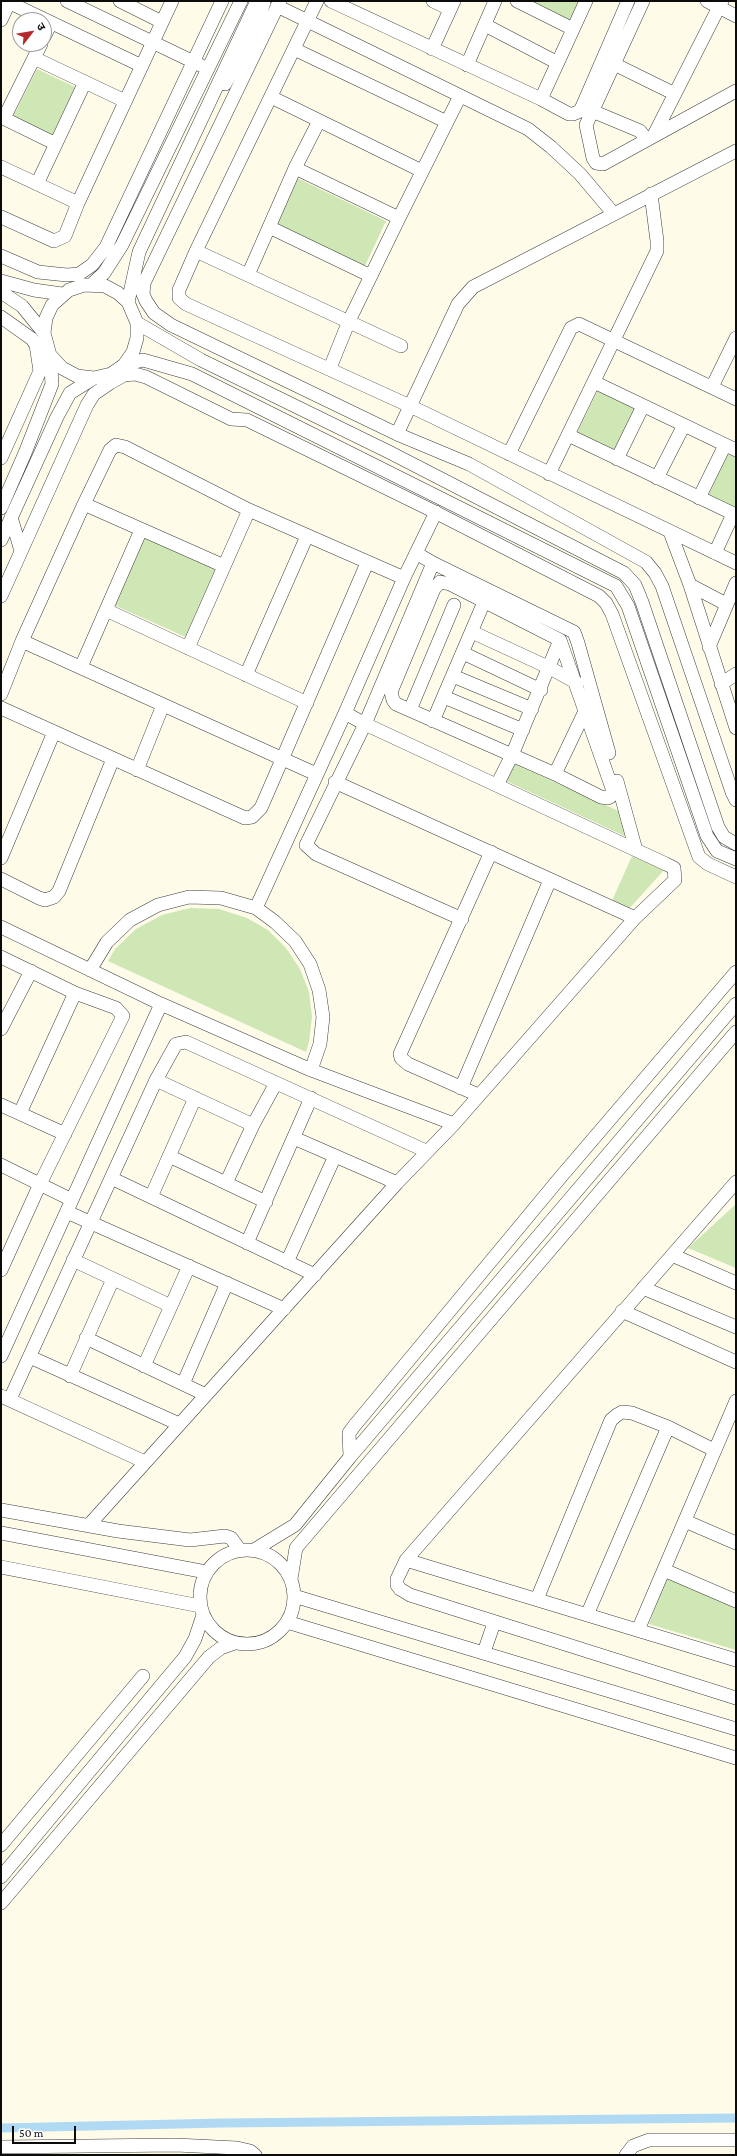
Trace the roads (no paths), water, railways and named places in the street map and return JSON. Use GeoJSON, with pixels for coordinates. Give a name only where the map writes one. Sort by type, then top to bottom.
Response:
{"type":"FeatureCollection","features":[{"type":"Feature","properties":{"kind":"street"},"geometry":{"type":"LineString","coordinates":[[67,1],[208,69]]}},
{"type":"Feature","properties":{"kind":"street"},"geometry":{"type":"LineString","coordinates":[[120,1],[162,22]]}},
{"type":"Feature","properties":{"kind":"street"},"geometry":{"type":"LineString","coordinates":[[1,217],[50,239],[58,240],[65,236],[78,203],[172,1]]}},
{"type":"Feature","properties":{"kind":"street"},"geometry":{"type":"LineString","coordinates":[[1,256],[38,272],[67,275],[79,274],[92,265],[106,247],[222,1]]}},
{"type":"Feature","properties":{"kind":"street"},"geometry":{"type":"LineString","coordinates":[[92,284],[104,273],[122,245],[241,1]]}},
{"type":"Feature","properties":{"kind":"street"},"geometry":{"type":"LineString","coordinates":[[128,302],[139,252],[257,1]]}},
{"type":"Feature","properties":{"kind":"street"},"geometry":{"type":"LineString","coordinates":[[213,93],[227,82],[236,67],[251,37],[264,1]]}},
{"type":"Feature","properties":{"kind":"street"},"geometry":{"type":"LineString","coordinates":[[317,1],[196,251],[179,290],[178,295],[182,302],[330,368],[736,563]]}},
{"type":"Feature","properties":{"kind":"street"},"geometry":{"type":"LineString","coordinates":[[331,1],[358,6],[432,49],[541,98],[569,114],[580,111],[628,1]]}},
{"type":"Feature","properties":{"kind":"street"},"geometry":{"type":"LineString","coordinates":[[432,49],[452,5],[434,1]]}},
{"type":"Feature","properties":{"kind":"street"},"geometry":{"type":"LineString","coordinates":[[467,65],[486,25],[495,1]]}},
{"type":"Feature","properties":{"kind":"street"},"geometry":{"type":"LineString","coordinates":[[517,1],[572,29]]}},
{"type":"Feature","properties":{"kind":"street"},"geometry":{"type":"LineString","coordinates":[[541,98],[556,62],[586,1]]}},
{"type":"Feature","properties":{"kind":"street"},"geometry":{"type":"LineString","coordinates":[[643,1],[592,111],[586,130],[596,164],[603,164],[736,91]]}},
{"type":"Feature","properties":{"kind":"street"},"geometry":{"type":"LineString","coordinates":[[1,20],[8,2],[30,12]]}},
{"type":"Feature","properties":{"kind":"street"},"geometry":{"type":"LineString","coordinates":[[650,137],[675,94],[716,3],[736,16]]}},
{"type":"Feature","properties":{"kind":"street"},"geometry":{"type":"LineString","coordinates":[[613,213],[580,174],[551,147],[528,130],[308,21],[279,4],[144,283],[143,294],[154,312],[171,325],[397,434],[468,464],[646,562],[655,573],[662,586],[736,800]]}},
{"type":"Feature","properties":{"kind":"street"},"geometry":{"type":"LineString","coordinates":[[52,22],[142,66]]}},
{"type":"Feature","properties":{"kind":"street"},"geometry":{"type":"LineString","coordinates":[[486,25],[556,62]]}},
{"type":"Feature","properties":{"kind":"street"},"geometry":{"type":"LineString","coordinates":[[294,49],[448,122]]}},
{"type":"Feature","properties":{"kind":"street"},"geometry":{"type":"LineString","coordinates":[[37,52],[2,117],[56,144]]}},
{"type":"Feature","properties":{"kind":"street"},"geometry":{"type":"LineString","coordinates":[[34,58],[125,101]]}},
{"type":"Feature","properties":{"kind":"street"},"geometry":{"type":"LineString","coordinates":[[614,64],[675,94]]}},
{"type":"Feature","properties":{"kind":"street"},"geometry":{"type":"LineString","coordinates":[[37,184],[85,82]]}},
{"type":"Feature","properties":{"kind":"street"},"geometry":{"type":"LineString","coordinates":[[330,368],[349,321],[460,96]]}},
{"type":"Feature","properties":{"kind":"street"},"geometry":{"type":"LineString","coordinates":[[271,97],[422,171]]}},
{"type":"Feature","properties":{"kind":"street"},"geometry":{"type":"LineString","coordinates":[[592,111],[640,131],[650,137]]}},
{"type":"Feature","properties":{"kind":"street"},"geometry":{"type":"LineString","coordinates":[[248,274],[295,168],[319,121]]}},
{"type":"Feature","properties":{"kind":"street"},"geometry":{"type":"LineString","coordinates":[[397,434],[458,304],[468,292],[481,282],[736,151]]}},
{"type":"Feature","properties":{"kind":"street"},"geometry":{"type":"LineString","coordinates":[[1,167],[78,203]]}},
{"type":"Feature","properties":{"kind":"street"},"geometry":{"type":"LineString","coordinates":[[295,168],[399,218]]}},
{"type":"Feature","properties":{"kind":"street"},"geometry":{"type":"LineString","coordinates":[[550,474],[656,251],[658,241],[651,194]]}},
{"type":"Feature","properties":{"kind":"street"},"geometry":{"type":"LineString","coordinates":[[268,227],[372,276]]}},
{"type":"Feature","properties":{"kind":"street"},"geometry":{"type":"LineString","coordinates":[[196,251],[401,346]]}},
{"type":"Feature","properties":{"kind":"street"},"geometry":{"type":"LineString","coordinates":[[1,281],[34,290],[62,294]]}},
{"type":"Feature","properties":{"kind":"street"},"geometry":{"type":"LineString","coordinates":[[1,540],[57,417],[70,393],[94,378],[111,374],[124,364],[133,352],[137,338],[137,323],[128,302],[118,293],[106,286],[92,284],[76,286],[62,294],[52,305],[46,318],[44,333]]}},
{"type":"Feature","properties":{"kind":"street"},"geometry":{"type":"LineString","coordinates":[[1,292],[22,306],[44,333],[50,354],[52,384],[26,453],[1,508]]}},
{"type":"Feature","properties":{"kind":"street"},"geometry":{"type":"LineString","coordinates":[[1,317],[32,339],[36,345],[40,371],[1,458]]}},
{"type":"Feature","properties":{"kind":"street"},"geometry":{"type":"LineString","coordinates":[[137,323],[201,360],[389,452],[624,573],[635,585],[642,602],[718,827],[724,837],[736,844]]}},
{"type":"Feature","properties":{"kind":"street"},"geometry":{"type":"LineString","coordinates":[[509,454],[571,328],[579,324],[584,324],[736,399]]}},
{"type":"Feature","properties":{"kind":"street"},"geometry":{"type":"LineString","coordinates":[[712,387],[736,338]]}},
{"type":"Feature","properties":{"kind":"street"},"geometry":{"type":"LineString","coordinates":[[50,354],[62,368],[67,371],[77,376],[94,378]]}},
{"type":"Feature","properties":{"kind":"street"},"geometry":{"type":"LineString","coordinates":[[124,364],[144,360],[192,374],[616,586],[628,606],[707,836],[717,851],[736,859]]}},
{"type":"Feature","properties":{"kind":"street"},"geometry":{"type":"LineString","coordinates":[[1,596],[87,405],[94,394],[110,382],[124,376],[135,374],[146,377],[231,419],[247,420],[436,512],[599,596],[606,603],[612,614],[699,857],[708,864],[736,877]]}},
{"type":"Feature","properties":{"kind":"street"},"geometry":{"type":"LineString","coordinates":[[594,382],[730,447],[699,498]]}},
{"type":"Feature","properties":{"kind":"street"},"geometry":{"type":"LineString","coordinates":[[617,459],[644,406]]}},
{"type":"Feature","properties":{"kind":"street"},"geometry":{"type":"LineString","coordinates":[[657,478],[684,425]]}},
{"type":"Feature","properties":{"kind":"street"},"geometry":{"type":"LineString","coordinates":[[568,435],[734,515],[715,553]]}},
{"type":"Feature","properties":{"kind":"street"},"geometry":{"type":"LineString","coordinates":[[1,694],[22,641],[112,446],[120,444],[249,510],[404,578]]}},
{"type":"Feature","properties":{"kind":"street"},"geometry":{"type":"LineString","coordinates":[[84,504],[224,566]]}},
{"type":"Feature","properties":{"kind":"street"},"geometry":{"type":"LineString","coordinates":[[188,648],[249,510]]}},
{"type":"Feature","properties":{"kind":"street"},"geometry":{"type":"LineString","coordinates":[[256,908],[345,713],[404,578],[436,512]]}},
{"type":"Feature","properties":{"kind":"street"},"geometry":{"type":"LineString","coordinates":[[11,517],[21,551]]}},
{"type":"Feature","properties":{"kind":"street"},"geometry":{"type":"LineString","coordinates":[[81,668],[141,530]]}},
{"type":"Feature","properties":{"kind":"street"},"geometry":{"type":"LineString","coordinates":[[670,532],[690,585],[736,728]]}},
{"type":"Feature","properties":{"kind":"street"},"geometry":{"type":"LineString","coordinates":[[246,675],[308,536]]}},
{"type":"Feature","properties":{"kind":"street"},"geometry":{"type":"LineString","coordinates":[[416,552],[433,563],[574,632],[636,850]]}},
{"type":"Feature","properties":{"kind":"street"},"geometry":{"type":"LineString","coordinates":[[1,708],[245,818],[252,817],[261,808],[367,563]]}},
{"type":"Feature","properties":{"kind":"street"},"geometry":{"type":"LineString","coordinates":[[433,563],[365,724],[307,841],[308,848],[316,854],[462,919]]}},
{"type":"Feature","properties":{"kind":"street"},"geometry":{"type":"LineString","coordinates":[[440,582],[450,584],[560,640],[577,683],[612,788],[612,795],[608,798],[604,798],[556,774],[396,704],[393,700],[391,692],[436,584],[440,582]]}},
{"type":"Feature","properties":{"kind":"street"},"geometry":{"type":"LineString","coordinates":[[709,647],[736,583]]}},
{"type":"Feature","properties":{"kind":"street"},"geometry":{"type":"LineString","coordinates":[[690,585],[726,604]]}},
{"type":"Feature","properties":{"kind":"street"},"geometry":{"type":"LineString","coordinates":[[433,720],[484,602]]}},
{"type":"Feature","properties":{"kind":"street"},"geometry":{"type":"LineString","coordinates":[[410,710],[454,605]]}},
{"type":"Feature","properties":{"kind":"street"},"geometry":{"type":"LineString","coordinates":[[106,610],[307,703]]}},
{"type":"Feature","properties":{"kind":"street"},"geometry":{"type":"LineString","coordinates":[[472,632],[550,668],[577,683]]}},
{"type":"Feature","properties":{"kind":"street"},"geometry":{"type":"LineString","coordinates":[[497,785],[512,756],[550,668],[560,640]]}},
{"type":"Feature","properties":{"kind":"street"},"geometry":{"type":"LineString","coordinates":[[22,641],[282,760],[316,774]]}},
{"type":"Feature","properties":{"kind":"street"},"geometry":{"type":"LineString","coordinates":[[463,653],[540,690]]}},
{"type":"Feature","properties":{"kind":"street"},"geometry":{"type":"LineString","coordinates":[[721,684],[736,674]]}},
{"type":"Feature","properties":{"kind":"street"},"geometry":{"type":"LineString","coordinates":[[453,676],[532,709]]}},
{"type":"Feature","properties":{"kind":"street"},"geometry":{"type":"LineString","coordinates":[[444,697],[523,730]]}},
{"type":"Feature","properties":{"kind":"street"},"geometry":{"type":"LineString","coordinates":[[137,770],[163,705]]}},
{"type":"Feature","properties":{"kind":"street"},"geometry":{"type":"LineString","coordinates":[[556,774],[586,709]]}},
{"type":"Feature","properties":{"kind":"street"},"geometry":{"type":"LineString","coordinates":[[88,1526],[426,1151],[454,1124],[635,918],[675,880],[676,874],[674,868],[365,724],[345,713]]}},
{"type":"Feature","properties":{"kind":"street"},"geometry":{"type":"LineString","coordinates":[[1,858],[54,732]]}},
{"type":"Feature","properties":{"kind":"street"},"geometry":{"type":"LineString","coordinates":[[1,879],[39,898],[45,900],[54,897],[59,890],[113,759]]}},
{"type":"Feature","properties":{"kind":"street"},"geometry":{"type":"LineString","coordinates":[[335,782],[635,918]]}},
{"type":"Feature","properties":{"kind":"street"},"geometry":{"type":"LineString","coordinates":[[478,1095],[408,1064],[401,1058],[400,1054],[491,852]]}},
{"type":"Feature","properties":{"kind":"street"},"geometry":{"type":"LineString","coordinates":[[461,1088],[550,880]]}},
{"type":"Feature","properties":{"kind":"street"},"geometry":{"type":"LineString","coordinates":[[90,970],[107,942],[116,933],[130,920],[158,905],[189,897],[221,898],[256,908],[275,922],[295,941],[310,964],[319,990],[323,1017],[320,1044],[311,1070]]}},
{"type":"Feature","properties":{"kind":"street"},"geometry":{"type":"LineString","coordinates":[[1,927],[161,1004],[311,1070],[454,1124]]}},
{"type":"Feature","properties":{"kind":"street"},"geometry":{"type":"LineString","coordinates":[[1,957],[75,992],[116,1008],[124,1016],[40,1184],[1,1270]]}},
{"type":"Feature","properties":{"kind":"street"},"geometry":{"type":"LineString","coordinates":[[1,1030],[4,1012],[30,971]]}},
{"type":"Feature","properties":{"kind":"street"},"geometry":{"type":"LineString","coordinates":[[350,1458],[349,1434],[355,1424],[559,1179],[736,972]]}},
{"type":"Feature","properties":{"kind":"street"},"geometry":{"type":"LineString","coordinates":[[20,1113],[75,992]]}},
{"type":"Feature","properties":{"kind":"street"},"geometry":{"type":"LineString","coordinates":[[1,1356],[161,1004]]}},
{"type":"Feature","properties":{"kind":"street"},"geometry":{"type":"LineString","coordinates":[[254,1550],[295,1525],[350,1458],[736,1004]]}},
{"type":"Feature","properties":{"kind":"street"},"geometry":{"type":"LineString","coordinates":[[202,1610],[210,1628],[221,1637],[235,1643],[250,1644],[264,1641],[277,1634],[287,1622],[292,1610],[294,1596],[291,1579],[296,1548],[736,1032]]}},
{"type":"Feature","properties":{"kind":"street"},"geometry":{"type":"LineString","coordinates":[[145,1462],[5,1398],[30,1357],[73,1260],[172,1048],[180,1042],[186,1042],[426,1151]]}},
{"type":"Feature","properties":{"kind":"street"},"geometry":{"type":"LineString","coordinates":[[156,1080],[253,1125]]}},
{"type":"Feature","properties":{"kind":"street"},"geometry":{"type":"LineString","coordinates":[[226,1183],[253,1125],[276,1083]]}},
{"type":"Feature","properties":{"kind":"street"},"geometry":{"type":"LineString","coordinates":[[150,1197],[195,1098]]}},
{"type":"Feature","properties":{"kind":"street"},"geometry":{"type":"LineString","coordinates":[[247,1243],[311,1098]]}},
{"type":"Feature","properties":{"kind":"street"},"geometry":{"type":"LineString","coordinates":[[1,1105],[65,1134]]}},
{"type":"Feature","properties":{"kind":"street"},"geometry":{"type":"LineString","coordinates":[[294,1138],[397,1183]]}},
{"type":"Feature","properties":{"kind":"street"},"geometry":{"type":"LineString","coordinates":[[169,1156],[266,1202]]}},
{"type":"Feature","properties":{"kind":"street"},"geometry":{"type":"LineString","coordinates":[[287,1262],[335,1156]]}},
{"type":"Feature","properties":{"kind":"street"},"geometry":{"type":"LineString","coordinates":[[1,1166],[40,1184],[91,1221],[284,1310]]}},
{"type":"Feature","properties":{"kind":"street"},"geometry":{"type":"LineString","coordinates":[[111,1178],[315,1275]]}},
{"type":"Feature","properties":{"kind":"street"},"geometry":{"type":"LineString","coordinates":[[734,1187],[672,1255],[406,1560],[398,1579],[400,1589],[410,1595],[494,1623],[736,1698]]}},
{"type":"Feature","properties":{"kind":"street"},"geometry":{"type":"LineString","coordinates":[[672,1255],[736,1283]]}},
{"type":"Feature","properties":{"kind":"street"},"geometry":{"type":"LineString","coordinates":[[73,1260],[171,1306]]}},
{"type":"Feature","properties":{"kind":"street"},"geometry":{"type":"LineString","coordinates":[[144,1366],[189,1266]]}},
{"type":"Feature","properties":{"kind":"street"},"geometry":{"type":"LineString","coordinates":[[70,1376],[113,1279]]}},
{"type":"Feature","properties":{"kind":"street"},"geometry":{"type":"LineString","coordinates":[[183,1384],[227,1283]]}},
{"type":"Feature","properties":{"kind":"street"},"geometry":{"type":"LineString","coordinates":[[644,1288],[736,1327]]}},
{"type":"Feature","properties":{"kind":"street"},"geometry":{"type":"LineString","coordinates":[[622,1312],[736,1362]]}},
{"type":"Feature","properties":{"kind":"street"},"geometry":{"type":"LineString","coordinates":[[86,1338],[206,1395]]}},
{"type":"Feature","properties":{"kind":"street"},"geometry":{"type":"LineString","coordinates":[[30,1357],[179,1424]]}},
{"type":"Feature","properties":{"kind":"street"},"geometry":{"type":"LineString","coordinates":[[638,1630],[736,1401]]}},
{"type":"Feature","properties":{"kind":"street"},"geometry":{"type":"LineString","coordinates":[[537,1599],[611,1420],[616,1415],[625,1412],[668,1427],[714,1450]]}},
{"type":"Feature","properties":{"kind":"street"},"geometry":{"type":"LineString","coordinates":[[587,1615],[668,1427]]}},
{"type":"Feature","properties":{"kind":"street"},"geometry":{"type":"LineString","coordinates":[[1,1510],[88,1526],[190,1540],[225,1536],[231,1538],[240,1550]]}},
{"type":"Feature","properties":{"kind":"street"},"geometry":{"type":"LineString","coordinates":[[685,1521],[735,1539]]}},
{"type":"Feature","properties":{"kind":"street"},"geometry":{"type":"LineString","coordinates":[[1,1533],[206,1572]]}},
{"type":"Feature","properties":{"kind":"street"},"geometry":{"type":"LineString","coordinates":[[1,1877],[185,1657],[195,1639],[202,1610],[200,1588],[206,1572],[215,1562],[226,1554],[240,1550],[254,1550],[269,1555],[282,1566],[291,1579]]}},
{"type":"Feature","properties":{"kind":"street"},"geometry":{"type":"LineString","coordinates":[[406,1560],[736,1660]]}},
{"type":"Feature","properties":{"kind":"street"},"geometry":{"type":"LineString","coordinates":[[1,1567],[202,1610]]}},
{"type":"Feature","properties":{"kind":"street"},"geometry":{"type":"LineString","coordinates":[[664,1570],[736,1601]]}},
{"type":"Feature","properties":{"kind":"street"},"geometry":{"type":"LineString","coordinates":[[294,1596],[736,1729]]}},
{"type":"Feature","properties":{"kind":"street"},"geometry":{"type":"LineString","coordinates":[[287,1622],[736,1758]]}},
{"type":"Feature","properties":{"kind":"street"},"geometry":{"type":"LineString","coordinates":[[484,1652],[494,1623]]}},
{"type":"Feature","properties":{"kind":"street"},"geometry":{"type":"LineString","coordinates":[[1,1904],[209,1657],[221,1648],[235,1643]]}},
{"type":"Feature","properties":{"kind":"street"},"geometry":{"type":"LineString","coordinates":[[1,1845],[143,1676]]}},
{"type":"Feature","properties":{"kind":"street"},"geometry":{"type":"LineString","coordinates":[[626,2155],[633,2146],[649,2140],[736,2140]]}},
{"type":"Feature","properties":{"kind":"street"},"geometry":{"type":"LineString","coordinates":[[1,2147],[176,2145],[237,2148],[250,2151],[255,2155]]}},
{"type":"Feature","properties":{"kind":"waterway"},"geometry":{"type":"LineString","coordinates":[[1,2128],[222,2123],[736,2118]]}}]}
